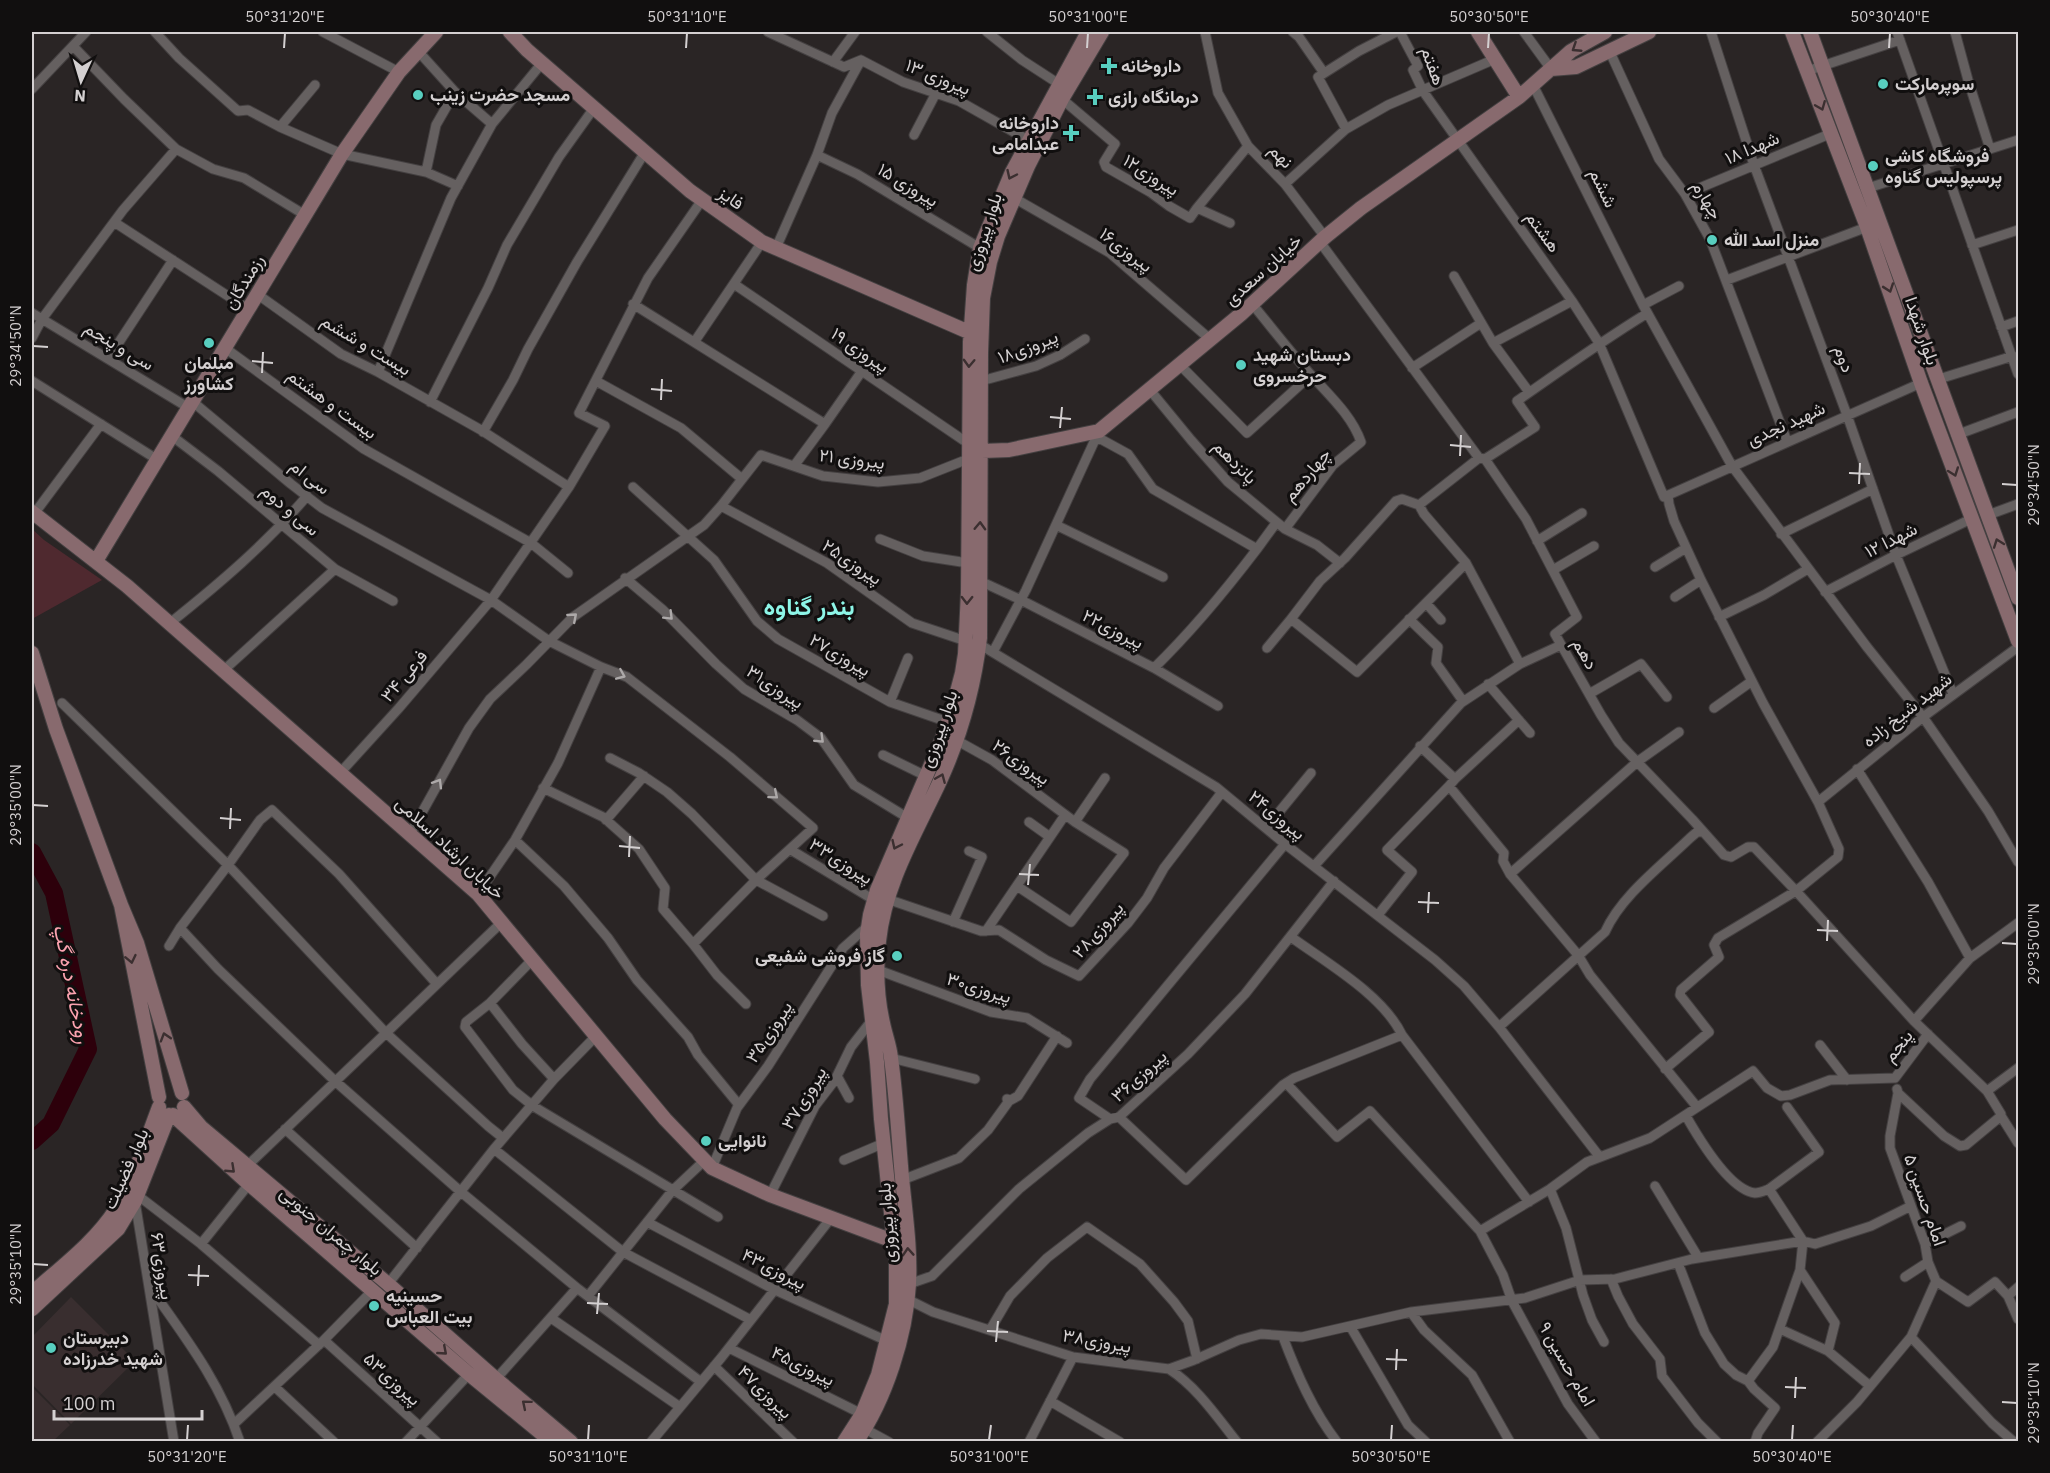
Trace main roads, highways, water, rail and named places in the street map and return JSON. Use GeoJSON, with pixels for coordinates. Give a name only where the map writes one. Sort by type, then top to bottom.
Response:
{"type":"FeatureCollection","features":[{"type":"Feature","properties":{"kind":"waterway","name":"رودخانه دره گپ"},"geometry":{"type":"LineString","coordinates":[[32,852],[54,893],[88,1049],[51,1124],[32,1141]]}},
{"type":"Feature","properties":{"kind":"place","name":"داروخانه"},"geometry":{"type":"Point","coordinates":[1109,66]}},
{"type":"Feature","properties":{"kind":"place","name":"سوپرمارکت"},"geometry":{"type":"Point","coordinates":[1883,84]}},
{"type":"Feature","properties":{"kind":"place","name":"مسجد حضرت زینب"},"geometry":{"type":"Point","coordinates":[418,95]}},
{"type":"Feature","properties":{"kind":"place","name":"درمانگاه رازی"},"geometry":{"type":"Point","coordinates":[1095,97]}},
{"type":"Feature","properties":{"kind":"place","name":"داروخانه عبدامامی"},"geometry":{"type":"Point","coordinates":[1071,133]}},
{"type":"Feature","properties":{"kind":"place","name":"فروشگاه کاشی پرسپولیس گناوه"},"geometry":{"type":"Point","coordinates":[1873,166]}},
{"type":"Feature","properties":{"kind":"place","name":"منزل اسد الله"},"geometry":{"type":"Point","coordinates":[1712,240]}},
{"type":"Feature","properties":{"kind":"place","name":"مبلمان کشاورز"},"geometry":{"type":"Point","coordinates":[209,343]}},
{"type":"Feature","properties":{"kind":"place","name":"دبستان شهید حرخسروی"},"geometry":{"type":"Point","coordinates":[1241,365]}},
{"type":"Feature","properties":{"kind":"place","name":"گاز فروشی شفیعی"},"geometry":{"type":"Point","coordinates":[897,956]}},
{"type":"Feature","properties":{"kind":"place","name":"نانوایی"},"geometry":{"type":"Point","coordinates":[706,1141]}},
{"type":"Feature","properties":{"kind":"place","name":"حسینیه بیت العباس"},"geometry":{"type":"Point","coordinates":[374,1306]}},
{"type":"Feature","properties":{"kind":"place","name":"دبیرستان شهید خدرزاده"},"geometry":{"type":"Point","coordinates":[51,1348]}},
{"type":"Feature","properties":{"kind":"district","name":"بندر گناوه"},"geometry":{"type":"Point","coordinates":[809,607]}}]}
